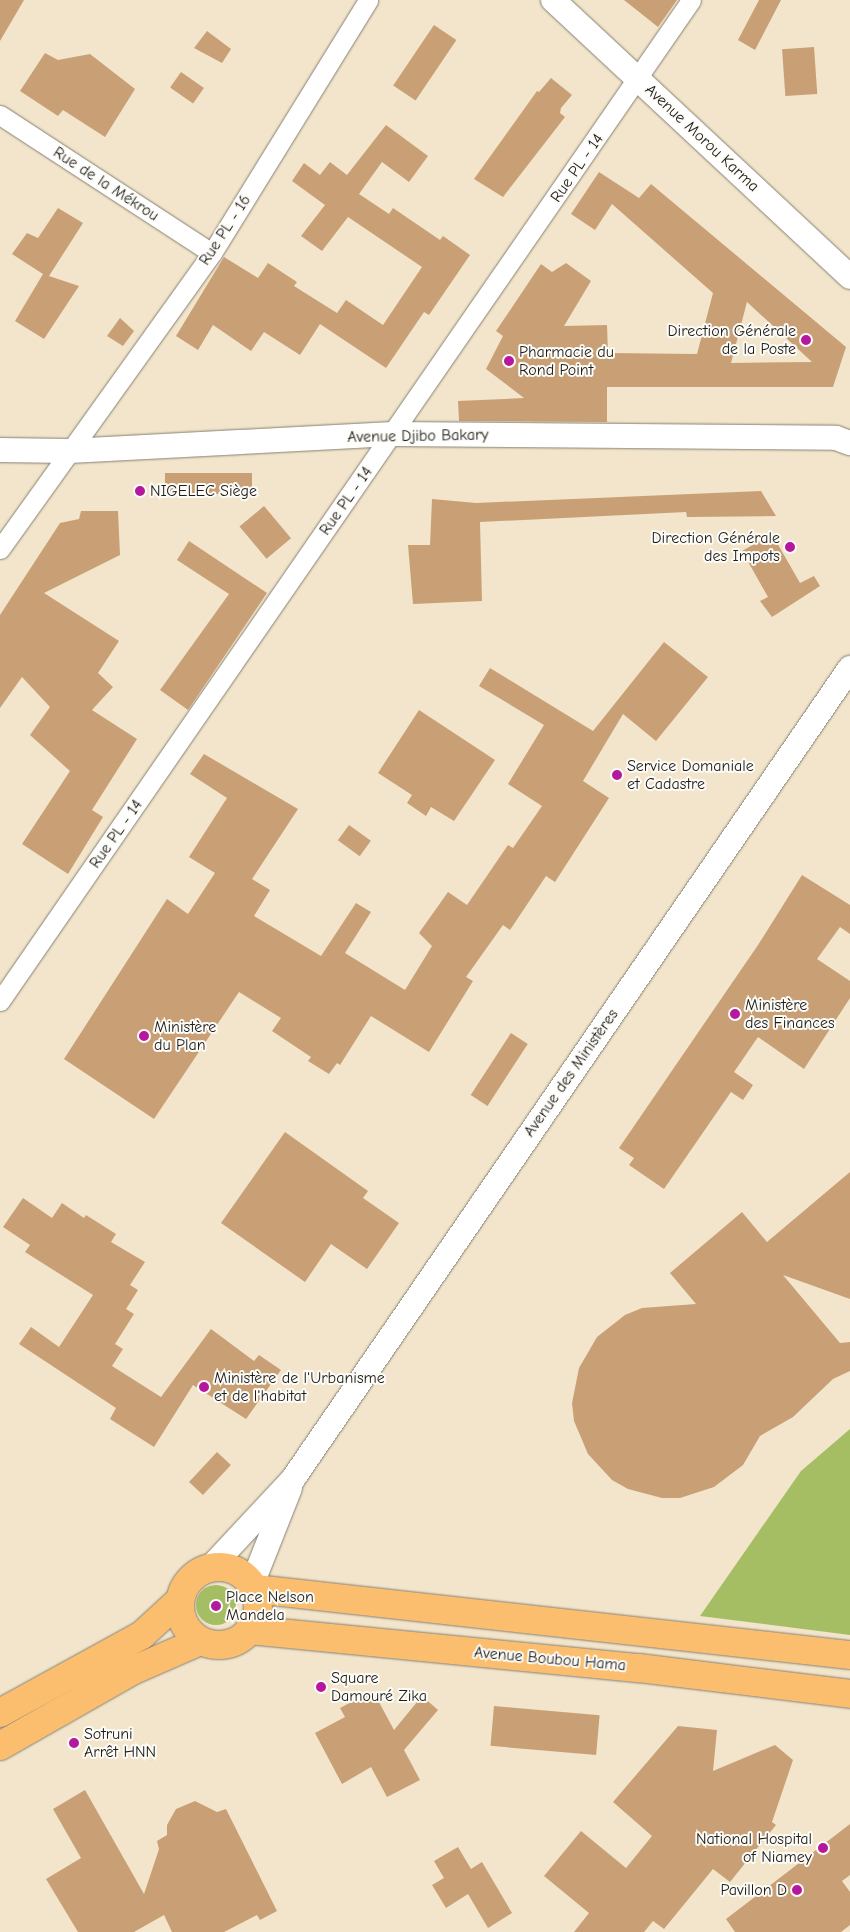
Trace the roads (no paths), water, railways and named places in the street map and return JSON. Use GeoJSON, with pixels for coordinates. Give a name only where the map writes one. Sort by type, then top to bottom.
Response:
{"type":"FeatureCollection","features":[{"type":"Feature","properties":{"kind":"main road"},"geometry":{"type":"LineString","coordinates":[[0,1713],[142,1635],[180,1600],[190,1579],[212,1567],[235,1569],[254,1587],[850,1655]]}},
{"type":"Feature","properties":{"kind":"main road"},"geometry":{"type":"LineString","coordinates":[[180,1600],[182,1619],[192,1635],[200,1640],[221,1645],[241,1638],[250,1630],[258,1611],[254,1587]]}},
{"type":"Feature","properties":{"kind":"main road","name":"Avenue Boubou Hama"},"geometry":{"type":"LineString","coordinates":[[250,1630],[639,1668],[850,1694]]}},
{"type":"Feature","properties":{"kind":"main road"},"geometry":{"type":"LineString","coordinates":[[0,1746],[134,1670],[200,1640]]}},
{"type":"Feature","properties":{"kind":"street","name":"Rue PL - 16"},"geometry":{"type":"LineString","coordinates":[[0,550],[212,253],[368,0]]}},
{"type":"Feature","properties":{"kind":"street","name":"Avenue Morou Karma"},"geometry":{"type":"LineString","coordinates":[[553,0],[850,277]]}},
{"type":"Feature","properties":{"kind":"street","name":"Rue PL - 14"},"geometry":{"type":"LineString","coordinates":[[0,1002],[691,0]]}},
{"type":"Feature","properties":{"kind":"street","name":"Rue de la Mékrou"},"geometry":{"type":"LineString","coordinates":[[0,115],[212,253]]}},
{"type":"Feature","properties":{"kind":"street","name":"Avenue Djibo Bakary"},"geometry":{"type":"LineString","coordinates":[[0,450],[69,451],[393,434],[845,438]]}},
{"type":"Feature","properties":{"kind":"street","name":"Avenue des Ministères"},"geometry":{"type":"LineString","coordinates":[[212,1567],[293,1479],[850,668]]}},
{"type":"Feature","properties":{"kind":"street","name":"Avenue des Ministères"},"geometry":{"type":"LineString","coordinates":[[254,1587],[293,1479]]}},
{"type":"Feature","properties":{"kind":"place","name":"Direction Générale de la Poste"},"geometry":{"type":"Point","coordinates":[806,340]}},
{"type":"Feature","properties":{"kind":"place","name":"Pharmacie du Rond Point"},"geometry":{"type":"Point","coordinates":[509,361]}},
{"type":"Feature","properties":{"kind":"place","name":"NIGELEC Siège"},"geometry":{"type":"Point","coordinates":[140,491]}},
{"type":"Feature","properties":{"kind":"place","name":"Direction Générale des Impots"},"geometry":{"type":"Point","coordinates":[790,547]}},
{"type":"Feature","properties":{"kind":"place","name":"Service Domaniale et Cadastre"},"geometry":{"type":"Point","coordinates":[617,775]}},
{"type":"Feature","properties":{"kind":"place","name":"Ministère des Finances"},"geometry":{"type":"Point","coordinates":[735,1014]}},
{"type":"Feature","properties":{"kind":"place","name":"Ministère du Plan"},"geometry":{"type":"Point","coordinates":[144,1036]}},
{"type":"Feature","properties":{"kind":"place","name":"Ministère de l'Urbanisme et de l'habitat"},"geometry":{"type":"Point","coordinates":[204,1387]}},
{"type":"Feature","properties":{"kind":"place","name":"Place Nelson Mandela"},"geometry":{"type":"Point","coordinates":[216,1606]}},
{"type":"Feature","properties":{"kind":"place","name":"Square Damouré Zika"},"geometry":{"type":"Point","coordinates":[321,1687]}},
{"type":"Feature","properties":{"kind":"place","name":"Sotruni Arrêt HNN"},"geometry":{"type":"Point","coordinates":[74,1743]}},
{"type":"Feature","properties":{"kind":"place","name":"National Hospital of Niamey"},"geometry":{"type":"Point","coordinates":[823,1848]}},
{"type":"Feature","properties":{"kind":"place","name":"Pavillon D"},"geometry":{"type":"Point","coordinates":[797,1890]}}]}
